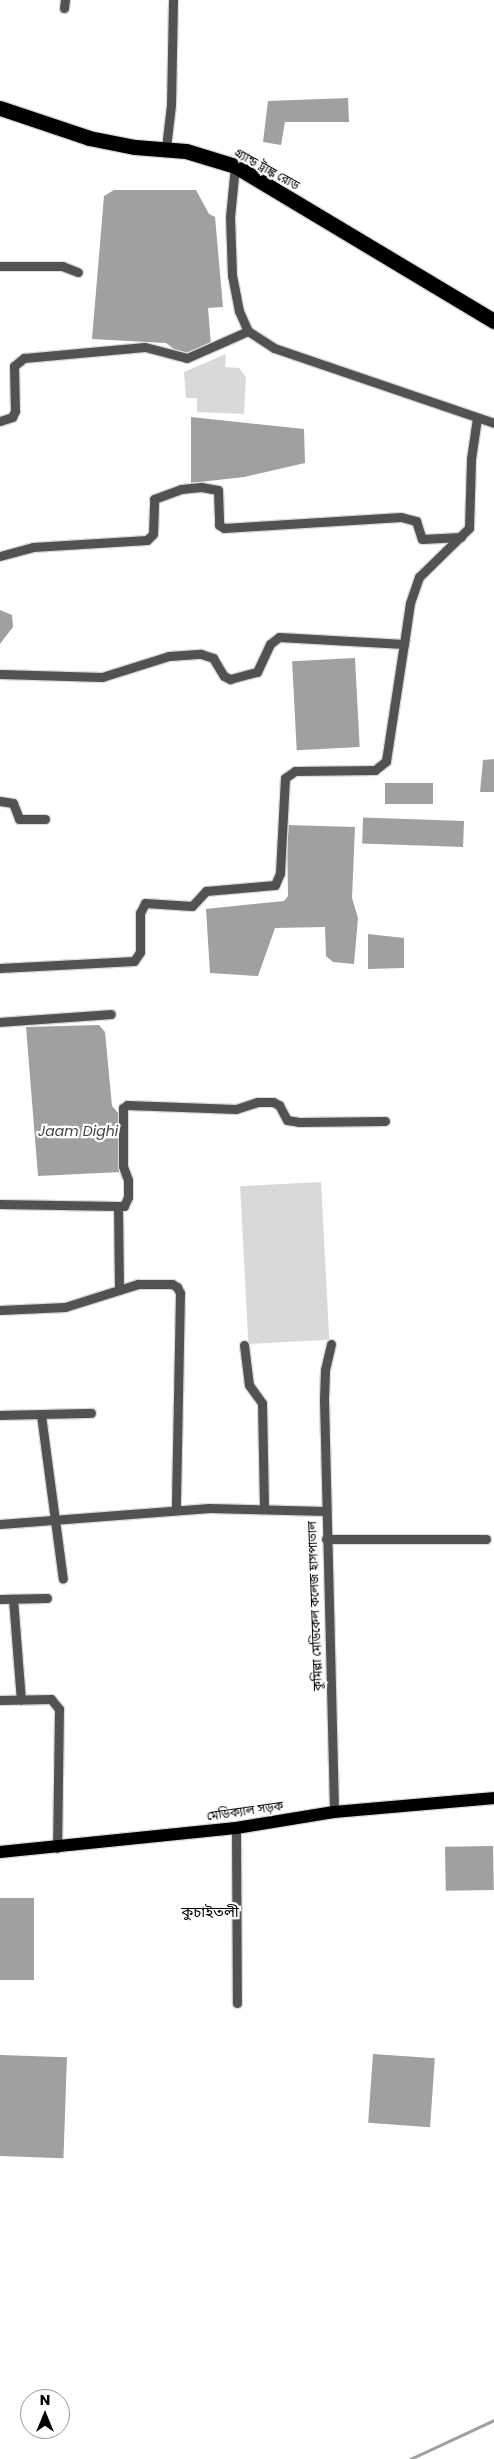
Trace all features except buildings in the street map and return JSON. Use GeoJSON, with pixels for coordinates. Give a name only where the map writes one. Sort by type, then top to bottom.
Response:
{"type":"FeatureCollection","features":[{"type":"Feature","properties":{"kind":"highway","name":"গ্র্যান্ড ট্রাঙ্ক রোড"},"geometry":{"type":"LineString","coordinates":[[0,108],[89,138],[134,147],[166,148],[207,156],[235,166],[494,321]]}},
{"type":"Feature","properties":{"kind":"main road","name":"মেডিক্যাল সড়ক"},"geometry":{"type":"LineString","coordinates":[[0,1852],[57,1848],[236,1828],[334,1812],[494,1798]]}},
{"type":"Feature","properties":{"kind":"street"},"geometry":{"type":"LineString","coordinates":[[166,148],[171,105],[173,0]]}},
{"type":"Feature","properties":{"kind":"street"},"geometry":{"type":"LineString","coordinates":[[235,166],[230,217],[232,275],[239,311],[248,331],[274,348],[494,423]]}},
{"type":"Feature","properties":{"kind":"street"},"geometry":{"type":"LineString","coordinates":[[0,266],[62,266],[78,272]]}},
{"type":"Feature","properties":{"kind":"street"},"geometry":{"type":"LineString","coordinates":[[0,420],[12,417],[15,411],[14,366],[24,358],[145,347],[187,358],[199,356],[248,331]]}},
{"type":"Feature","properties":{"kind":"street"},"geometry":{"type":"LineString","coordinates":[[0,968],[134,961],[140,952],[140,913],[145,903],[192,906],[206,891],[275,885],[280,873],[285,778],[289,773],[301,771],[344,773],[375,770],[386,762],[410,603],[419,577],[469,528],[471,518],[471,459],[477,418]]}},
{"type":"Feature","properties":{"kind":"street"},"geometry":{"type":"LineString","coordinates":[[0,556],[33,547],[148,540],[153,534],[154,499],[181,489],[201,487],[218,490],[220,525],[224,528],[401,517],[416,521],[422,539],[461,537]]}},
{"type":"Feature","properties":{"kind":"street"},"geometry":{"type":"LineString","coordinates":[[0,674],[102,677],[169,656],[201,654],[213,658],[224,676],[230,679],[257,672],[270,644],[279,637],[404,644]]}},
{"type":"Feature","properties":{"kind":"street"},"geometry":{"type":"LineString","coordinates":[[0,801],[13,803],[18,819],[45,819]]}},
{"type":"Feature","properties":{"kind":"street"},"geometry":{"type":"LineString","coordinates":[[0,1022],[112,1014]]}},
{"type":"Feature","properties":{"kind":"street"},"geometry":{"type":"LineString","coordinates":[[0,1204],[124,1206],[128,1197],[123,1166],[123,1108],[126,1105],[236,1109],[251,1104],[273,1102],[279,1105],[287,1120],[299,1122],[385,1120]]}},
{"type":"Feature","properties":{"kind":"street"},"geometry":{"type":"LineString","coordinates":[[118,1206],[119,1290]]}},
{"type":"Feature","properties":{"kind":"street"},"geometry":{"type":"LineString","coordinates":[[0,1310],[65,1307],[138,1284],[172,1284],[180,1293],[176,1509]]}},
{"type":"Feature","properties":{"kind":"street","name":"কুমিল্লা মেডিকেল কলেজ হাসপাতাল"},"geometry":{"type":"LineString","coordinates":[[331,1344],[324,1370],[324,1400],[325,1511],[334,1812]]}},
{"type":"Feature","properties":{"kind":"street"},"geometry":{"type":"LineString","coordinates":[[244,1345],[249,1385],[262,1403],[264,1508]]}},
{"type":"Feature","properties":{"kind":"street"},"geometry":{"type":"LineString","coordinates":[[0,1415],[91,1413]]}},
{"type":"Feature","properties":{"kind":"street"},"geometry":{"type":"LineString","coordinates":[[41,1415],[63,1579]]}},
{"type":"Feature","properties":{"kind":"street"},"geometry":{"type":"LineString","coordinates":[[0,1524],[176,1509],[264,1508],[325,1511]]}},
{"type":"Feature","properties":{"kind":"street"},"geometry":{"type":"LineString","coordinates":[[326,1539],[486,1539]]}},
{"type":"Feature","properties":{"kind":"street"},"geometry":{"type":"LineString","coordinates":[[0,1599],[47,1598]]}},
{"type":"Feature","properties":{"kind":"street"},"geometry":{"type":"LineString","coordinates":[[13,1599],[21,1700]]}},
{"type":"Feature","properties":{"kind":"street"},"geometry":{"type":"LineString","coordinates":[[0,1700],[51,1699],[59,1709],[57,1848]]}},
{"type":"Feature","properties":{"kind":"street"},"geometry":{"type":"LineString","coordinates":[[236,1828],[237,2003]]}},
{"type":"Feature","properties":{"kind":"shaded area"},"geometry":{"type":"Polygon","coordinates":[[[226,354],[225,367],[239,368],[246,377],[244,414],[197,412],[197,398],[186,398],[184,372],[226,354]]]}},
{"type":"Feature","properties":{"kind":"shaded area"},"geometry":{"type":"Polygon","coordinates":[[[321,1182],[329,1340],[248,1344],[240,1186],[321,1182]]]}},
{"type":"Feature","properties":{"kind":"water"},"geometry":{"type":"Polygon","coordinates":[[[348,98],[349,122],[285,122],[281,145],[263,142],[268,101],[348,98]]]}},
{"type":"Feature","properties":{"kind":"water"},"geometry":{"type":"Polygon","coordinates":[[[114,190],[196,190],[209,214],[215,217],[223,307],[208,308],[211,345],[182,355],[166,343],[92,339],[104,196],[114,190]]]}},
{"type":"Feature","properties":{"kind":"water"},"geometry":{"type":"Polygon","coordinates":[[[191,417],[304,429],[305,463],[244,477],[191,483],[191,417]]]}},
{"type":"Feature","properties":{"kind":"water"},"geometry":{"type":"Polygon","coordinates":[[[0,610],[12,615],[13,627],[0,644],[0,610]]]}},
{"type":"Feature","properties":{"kind":"water"},"geometry":{"type":"Polygon","coordinates":[[[355,658],[360,747],[297,750],[292,661],[355,658]]]}},
{"type":"Feature","properties":{"kind":"water"},"geometry":{"type":"Polygon","coordinates":[[[494,759],[494,792],[480,792],[483,760],[494,759]]]}},
{"type":"Feature","properties":{"kind":"water"},"geometry":{"type":"Polygon","coordinates":[[[385,783],[433,783],[433,804],[385,804],[385,783]]]}},
{"type":"Feature","properties":{"kind":"water"},"geometry":{"type":"Polygon","coordinates":[[[363,817],[464,821],[463,847],[362,843],[363,817]]]}},
{"type":"Feature","properties":{"kind":"water"},"geometry":{"type":"Polygon","coordinates":[[[287,825],[355,827],[352,898],[358,918],[354,964],[333,962],[326,956],[325,927],[275,928],[258,976],[210,973],[206,909],[284,901],[288,896],[287,825]]]}},
{"type":"Feature","properties":{"kind":"water"},"geometry":{"type":"Polygon","coordinates":[[[368,934],[404,938],[404,968],[368,969],[368,934]]]}},
{"type":"Feature","properties":{"kind":"water","name":"Jaam Dighi"},"geometry":{"type":"Polygon","coordinates":[[[99,1025],[105,1032],[112,1106],[119,1114],[121,1172],[38,1176],[26,1027],[99,1025]]]}},
{"type":"Feature","properties":{"kind":"water"},"geometry":{"type":"Polygon","coordinates":[[[493,1846],[494,1890],[446,1891],[445,1847],[493,1846]]]}},
{"type":"Feature","properties":{"kind":"water"},"geometry":{"type":"Polygon","coordinates":[[[0,1898],[34,1898],[34,1980],[0,1980],[0,1898]]]}},
{"type":"Feature","properties":{"kind":"water"},"geometry":{"type":"Polygon","coordinates":[[[373,2054],[435,2058],[430,2127],[368,2123],[373,2054]]]}},
{"type":"Feature","properties":{"kind":"water"},"geometry":{"type":"Polygon","coordinates":[[[0,2055],[67,2057],[63,2158],[0,2156],[0,2055]]]}},
{"type":"Feature","properties":{"kind":"waterway"},"geometry":{"type":"LineString","coordinates":[[410,2459],[494,2420]]}},
{"type":"Feature","properties":{"kind":"district","name":"কুচাইতলী"},"geometry":{"type":"Point","coordinates":[210,1912]}}]}
